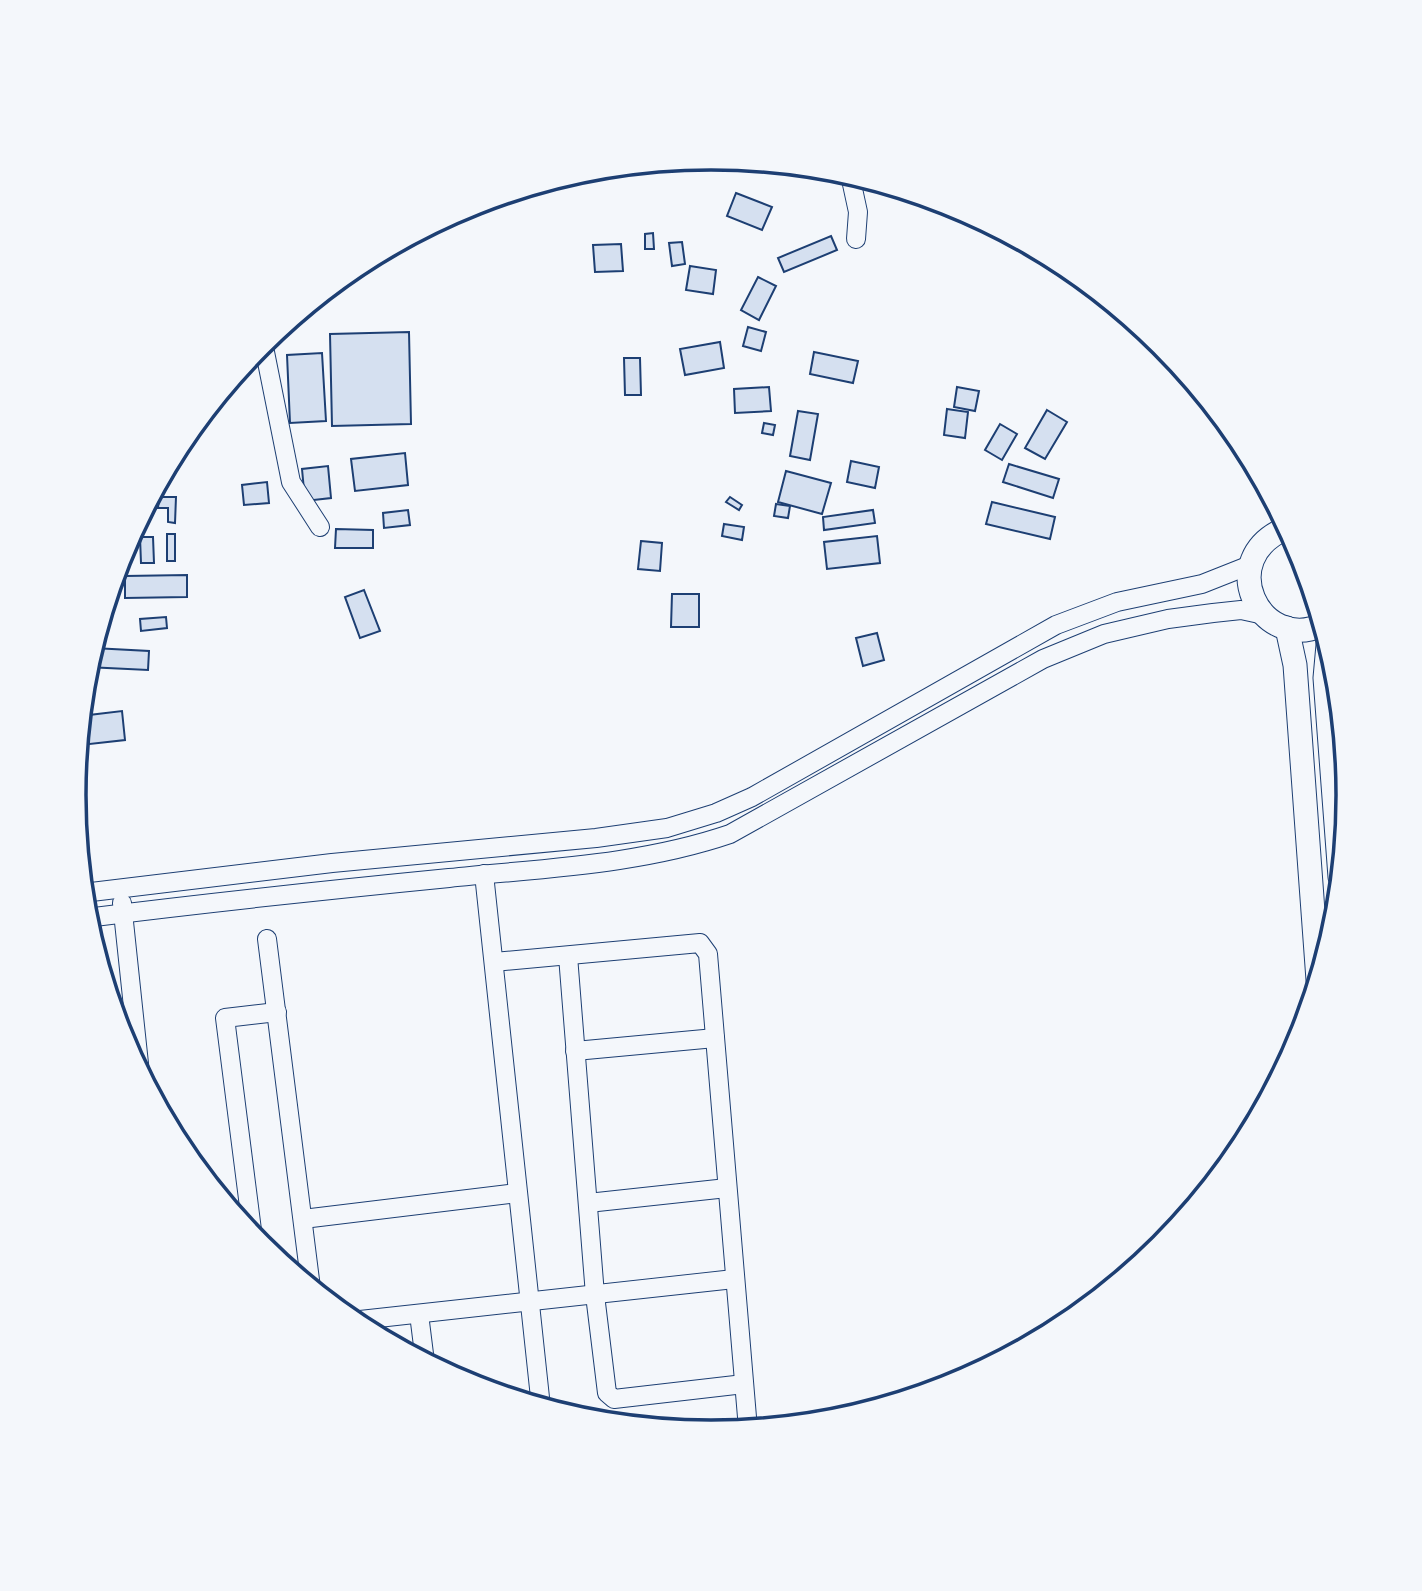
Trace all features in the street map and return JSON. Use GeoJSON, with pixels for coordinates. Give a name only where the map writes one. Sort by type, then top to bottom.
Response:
{"type":"FeatureCollection","features":[{"type":"Feature","properties":{"kind":"main road"},"geometry":{"type":"LineString","coordinates":[[1278,532],[1263,542],[1250,565],[1249,583],[1253,600],[1264,615],[1279,625],[1296,630],[1313,629]]}},
{"type":"Feature","properties":{"kind":"main road"},"geometry":{"type":"LineString","coordinates":[[1287,628],[1295,665],[1316,953]]}},
{"type":"Feature","properties":{"kind":"main road"},"geometry":{"type":"LineString","coordinates":[[1325,681],[1335,817]]}},
{"type":"Feature","properties":{"kind":"street"},"geometry":{"type":"LineString","coordinates":[[853,187],[858,212],[856,239]]}},
{"type":"Feature","properties":{"kind":"street"},"geometry":{"type":"LineString","coordinates":[[266,356],[292,482],[320,527]]}},
{"type":"Feature","properties":{"kind":"street"},"geometry":{"type":"LineString","coordinates":[[94,892],[332,863],[596,838],[667,828],[716,813],[752,797],[1056,625],[1117,602],[1202,584],[1250,565]]}},
{"type":"Feature","properties":{"kind":"street"},"geometry":{"type":"LineString","coordinates":[[98,916],[288,893],[610,862],[692,847],[730,834],[1043,659],[1092,639],[1168,619],[1241,610],[1264,615]]}},
{"type":"Feature","properties":{"kind":"street"},"geometry":{"type":"LineString","coordinates":[[484,874],[540,1396]]}},
{"type":"Feature","properties":{"kind":"street"},"geometry":{"type":"LineString","coordinates":[[120,889],[137,1043]]}},
{"type":"Feature","properties":{"kind":"street"},"geometry":{"type":"LineString","coordinates":[[268,939],[309,1275]]}},
{"type":"Feature","properties":{"kind":"street"},"geometry":{"type":"LineString","coordinates":[[494,962],[700,943],[708,954],[747,1419]]}},
{"type":"Feature","properties":{"kind":"street"},"geometry":{"type":"LineString","coordinates":[[568,956],[595,1295],[607,1393],[614,1399],[744,1384]]}},
{"type":"Feature","properties":{"kind":"street"},"geometry":{"type":"LineString","coordinates":[[250,1218],[225,1018],[277,1012]]}},
{"type":"Feature","properties":{"kind":"street"},"geometry":{"type":"LineString","coordinates":[[575,1051],[715,1038]]}},
{"type":"Feature","properties":{"kind":"street"},"geometry":{"type":"LineString","coordinates":[[588,1203],[727,1188]]}},
{"type":"Feature","properties":{"kind":"street"},"geometry":{"type":"LineString","coordinates":[[303,1219],[517,1193]]}},
{"type":"Feature","properties":{"kind":"street"},"geometry":{"type":"LineString","coordinates":[[370,1319],[734,1279]]}},
{"type":"Feature","properties":{"kind":"street"},"geometry":{"type":"LineString","coordinates":[[419,1314],[424,1350]]}},
{"type":"Feature","properties":{"kind":"building"},"geometry":{"type":"Polygon","coordinates":[[[736,193],[772,207],[762,230],[727,216],[736,193]]]}},
{"type":"Feature","properties":{"kind":"building"},"geometry":{"type":"Polygon","coordinates":[[[653,233],[654,249],[645,249],[645,234],[653,233]]]}},
{"type":"Feature","properties":{"kind":"building"},"geometry":{"type":"Polygon","coordinates":[[[831,236],[837,250],[784,272],[778,258],[831,236]]]}},
{"type":"Feature","properties":{"kind":"building"},"geometry":{"type":"Polygon","coordinates":[[[682,242],[685,264],[672,266],[669,243],[682,242]]]}},
{"type":"Feature","properties":{"kind":"building"},"geometry":{"type":"Polygon","coordinates":[[[621,244],[623,271],[595,272],[593,245],[621,244]]]}},
{"type":"Feature","properties":{"kind":"building"},"geometry":{"type":"Polygon","coordinates":[[[690,266],[716,270],[713,294],[686,290],[690,266]]]}},
{"type":"Feature","properties":{"kind":"building"},"geometry":{"type":"Polygon","coordinates":[[[758,277],[776,286],[759,320],[741,310],[758,277]]]}},
{"type":"Feature","properties":{"kind":"building"},"geometry":{"type":"Polygon","coordinates":[[[748,327],[766,332],[761,351],[743,346],[748,327]]]}},
{"type":"Feature","properties":{"kind":"building"},"geometry":{"type":"Polygon","coordinates":[[[409,332],[411,424],[332,426],[330,334],[409,332]]]}},
{"type":"Feature","properties":{"kind":"building"},"geometry":{"type":"Polygon","coordinates":[[[720,342],[724,368],[685,375],[680,349],[720,342]]]}},
{"type":"Feature","properties":{"kind":"building"},"geometry":{"type":"Polygon","coordinates":[[[814,352],[858,361],[853,383],[810,374],[814,352]]]}},
{"type":"Feature","properties":{"kind":"building"},"geometry":{"type":"Polygon","coordinates":[[[322,353],[326,421],[290,423],[287,355],[322,353]]]}},
{"type":"Feature","properties":{"kind":"building"},"geometry":{"type":"Polygon","coordinates":[[[624,358],[640,358],[641,395],[625,395],[624,358]]]}},
{"type":"Feature","properties":{"kind":"building"},"geometry":{"type":"Polygon","coordinates":[[[769,387],[771,411],[735,413],[734,389],[769,387]]]}},
{"type":"Feature","properties":{"kind":"building"},"geometry":{"type":"Polygon","coordinates":[[[957,387],[979,391],[975,411],[954,407],[957,387]]]}},
{"type":"Feature","properties":{"kind":"building"},"geometry":{"type":"Polygon","coordinates":[[[947,409],[968,412],[965,438],[944,435],[947,409]]]}},
{"type":"Feature","properties":{"kind":"building"},"geometry":{"type":"Polygon","coordinates":[[[1047,410],[1067,422],[1045,459],[1025,448],[1047,410]]]}},
{"type":"Feature","properties":{"kind":"building"},"geometry":{"type":"Polygon","coordinates":[[[798,411],[818,414],[810,460],[790,456],[798,411]]]}},
{"type":"Feature","properties":{"kind":"building"},"geometry":{"type":"Polygon","coordinates":[[[764,423],[775,425],[773,435],[762,433],[764,423]]]}},
{"type":"Feature","properties":{"kind":"building"},"geometry":{"type":"Polygon","coordinates":[[[1000,424],[1017,434],[1002,460],[985,450],[1000,424]]]}},
{"type":"Feature","properties":{"kind":"building"},"geometry":{"type":"Polygon","coordinates":[[[405,453],[408,485],[355,491],[351,459],[405,453]]]}},
{"type":"Feature","properties":{"kind":"building"},"geometry":{"type":"Polygon","coordinates":[[[851,461],[879,467],[875,488],[847,482],[851,461]]]}},
{"type":"Feature","properties":{"kind":"building"},"geometry":{"type":"Polygon","coordinates":[[[1009,464],[1059,479],[1053,498],[1003,482],[1009,464]]]}},
{"type":"Feature","properties":{"kind":"building"},"geometry":{"type":"Polygon","coordinates":[[[328,466],[331,498],[305,501],[302,469],[328,466]]]}},
{"type":"Feature","properties":{"kind":"building"},"geometry":{"type":"Polygon","coordinates":[[[786,471],[831,483],[822,514],[778,502],[786,471]]]}},
{"type":"Feature","properties":{"kind":"building"},"geometry":{"type":"Polygon","coordinates":[[[267,482],[269,503],[244,505],[242,485],[267,482]]]}},
{"type":"Feature","properties":{"kind":"building"},"geometry":{"type":"Polygon","coordinates":[[[162,497],[176,497],[175,523],[168,522],[168,508],[158,508],[162,497]]]}},
{"type":"Feature","properties":{"kind":"building"},"geometry":{"type":"Polygon","coordinates":[[[730,497],[742,505],[739,510],[726,502],[730,497]]]}},
{"type":"Feature","properties":{"kind":"building"},"geometry":{"type":"Polygon","coordinates":[[[992,502],[1055,517],[1050,539],[986,524],[992,502]]]}},
{"type":"Feature","properties":{"kind":"building"},"geometry":{"type":"Polygon","coordinates":[[[776,504],[790,506],[788,518],[774,516],[776,504]]]}},
{"type":"Feature","properties":{"kind":"building"},"geometry":{"type":"Polygon","coordinates":[[[408,510],[410,525],[384,528],[383,513],[408,510]]]}},
{"type":"Feature","properties":{"kind":"building"},"geometry":{"type":"Polygon","coordinates":[[[873,510],[875,523],[824,530],[823,517],[873,510]]]}},
{"type":"Feature","properties":{"kind":"building"},"geometry":{"type":"Polygon","coordinates":[[[724,524],[744,527],[742,540],[722,536],[724,524]]]}},
{"type":"Feature","properties":{"kind":"building"},"geometry":{"type":"Polygon","coordinates":[[[336,529],[373,530],[373,548],[335,548],[336,529]]]}},
{"type":"Feature","properties":{"kind":"building"},"geometry":{"type":"Polygon","coordinates":[[[167,534],[175,534],[175,561],[167,561],[167,534]]]}},
{"type":"Feature","properties":{"kind":"building"},"geometry":{"type":"Polygon","coordinates":[[[877,536],[880,563],[827,569],[824,542],[877,536]]]}},
{"type":"Feature","properties":{"kind":"building"},"geometry":{"type":"Polygon","coordinates":[[[142,537],[153,537],[154,563],[141,563],[142,537]]]}},
{"type":"Feature","properties":{"kind":"building"},"geometry":{"type":"Polygon","coordinates":[[[641,541],[662,543],[660,571],[638,569],[641,541]]]}},
{"type":"Feature","properties":{"kind":"building"},"geometry":{"type":"Polygon","coordinates":[[[187,575],[187,597],[125,598],[126,576],[187,575]]]}},
{"type":"Feature","properties":{"kind":"building"},"geometry":{"type":"Polygon","coordinates":[[[364,590],[380,631],[360,638],[345,597],[364,590]]]}},
{"type":"Feature","properties":{"kind":"building"},"geometry":{"type":"Polygon","coordinates":[[[672,594],[699,594],[699,627],[671,627],[672,594]]]}},
{"type":"Feature","properties":{"kind":"building"},"geometry":{"type":"Polygon","coordinates":[[[166,617],[167,628],[141,631],[140,619],[166,617]]]}},
{"type":"Feature","properties":{"kind":"building"},"geometry":{"type":"Polygon","coordinates":[[[877,633],[884,660],[863,666],[856,638],[877,633]]]}},
{"type":"Feature","properties":{"kind":"building"},"geometry":{"type":"Polygon","coordinates":[[[104,649],[149,651],[148,670],[99,668],[104,649]]]}},
{"type":"Feature","properties":{"kind":"building"},"geometry":{"type":"Polygon","coordinates":[[[122,711],[125,740],[88,744],[91,715],[122,711]]]}}]}
